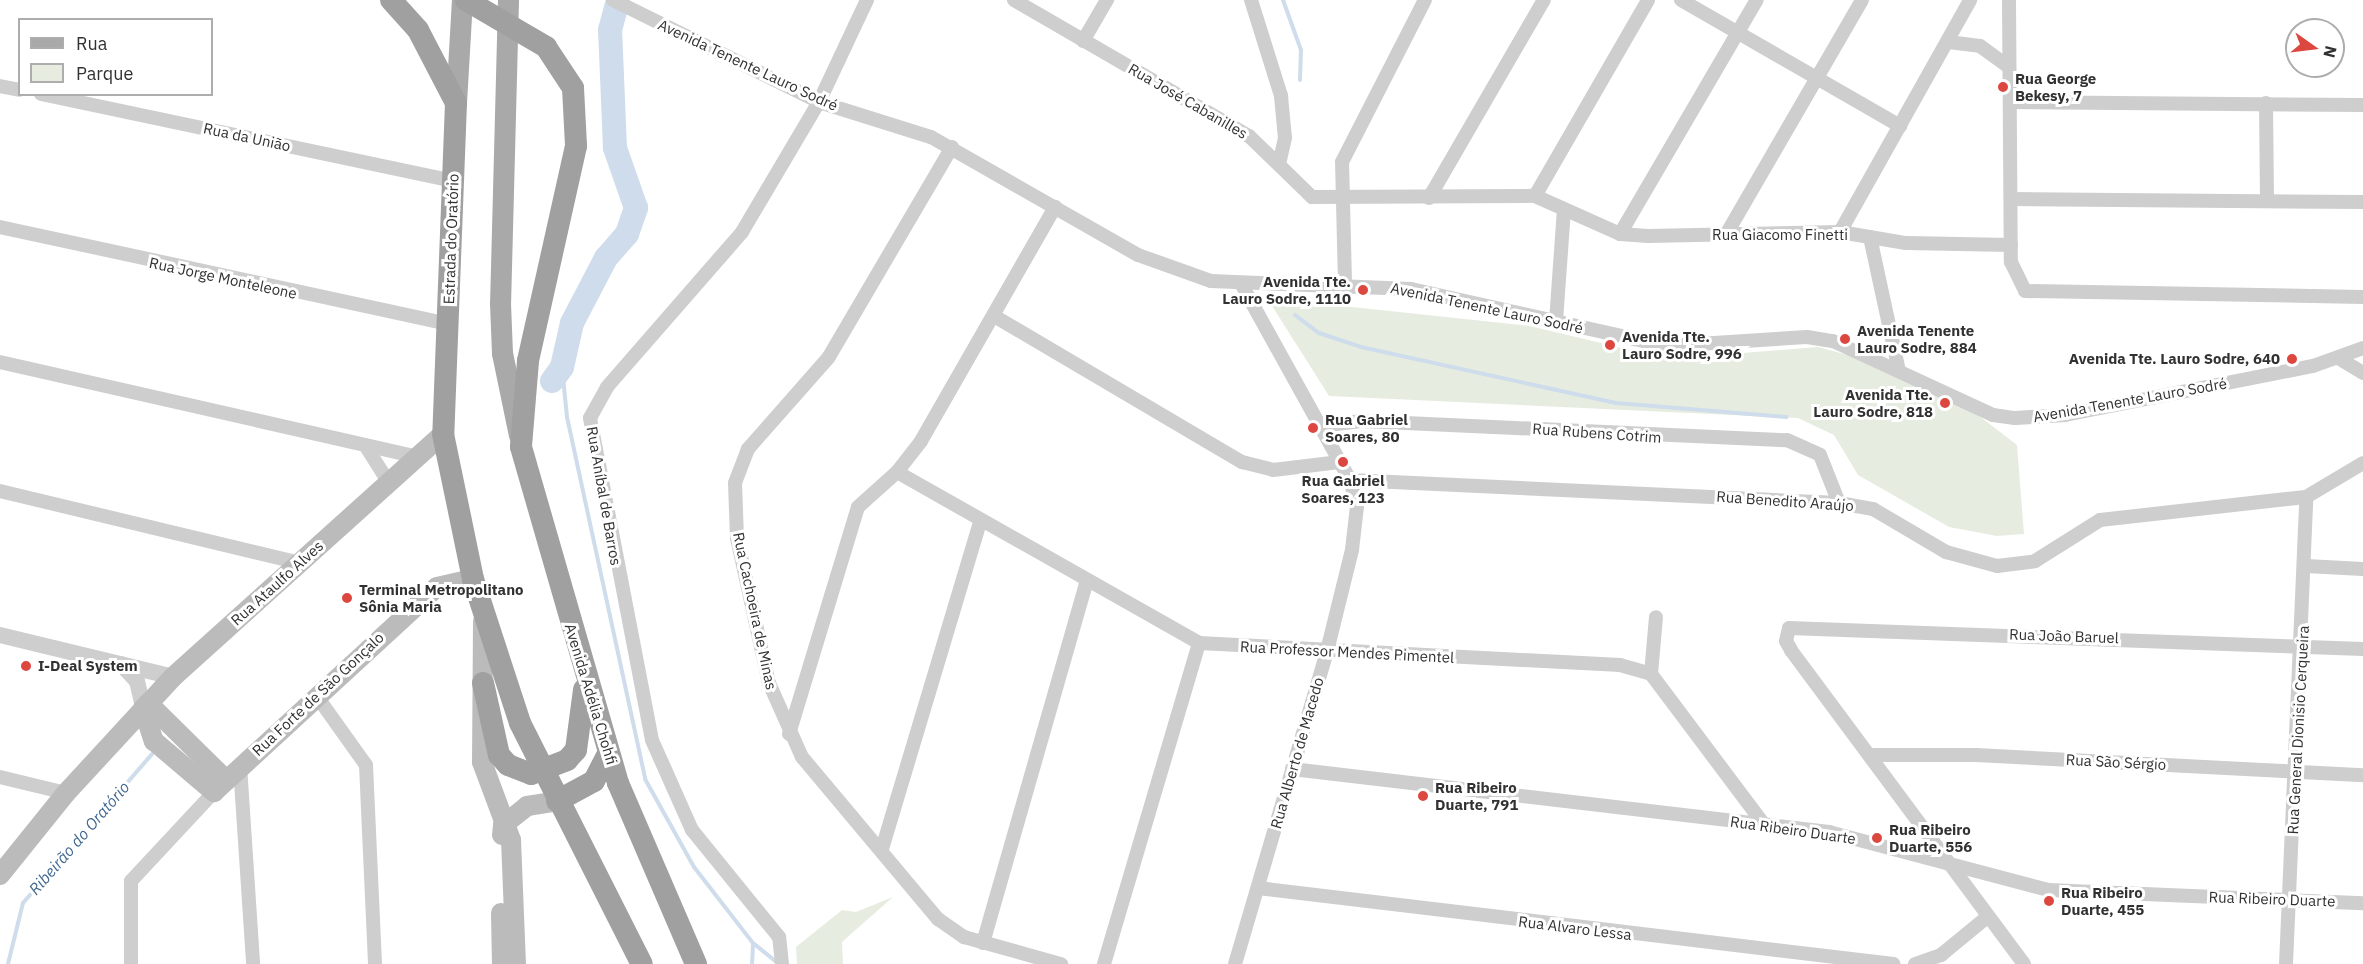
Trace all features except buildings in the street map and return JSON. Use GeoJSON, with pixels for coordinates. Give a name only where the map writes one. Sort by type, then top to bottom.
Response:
{"type":"FeatureCollection","features":[{"type":"Feature","properties":{"kind":"highway"},"geometry":{"type":"LineString","coordinates":[[390,0],[418,30],[456,103]]}},
{"type":"Feature","properties":{"kind":"highway"},"geometry":{"type":"LineString","coordinates":[[464,0],[507,11],[556,56],[573,88],[579,125],[528,361],[521,447]]}},
{"type":"Feature","properties":{"kind":"highway","name":"Estrada do Oratório"},"geometry":{"type":"LineString","coordinates":[[456,103],[443,434],[448,477],[473,579]]}},
{"type":"Feature","properties":{"kind":"highway","name":"Avenida Adélia Chohfi"},"geometry":{"type":"LineString","coordinates":[[521,447],[608,753],[696,964]]}},
{"type":"Feature","properties":{"kind":"highway"},"geometry":{"type":"LineString","coordinates":[[473,579],[483,614],[543,773],[642,964]]}},
{"type":"Feature","properties":{"kind":"highway"},"geometry":{"type":"LineString","coordinates":[[483,683],[499,755],[519,771],[543,773],[567,760],[580,738],[583,668]]}},
{"type":"Feature","properties":{"kind":"highway"},"geometry":{"type":"LineString","coordinates":[[557,801],[594,781],[608,753]]}},
{"type":"Feature","properties":{"kind":"main road","name":"Estrada do Oratório"},"geometry":{"type":"LineString","coordinates":[[456,103],[464,0]]}},
{"type":"Feature","properties":{"kind":"main road","name":"Avenida Adélia Chohfi"},"geometry":{"type":"LineString","coordinates":[[507,11],[500,303],[514,415],[521,447]]}},
{"type":"Feature","properties":{"kind":"main road","name":"Rua Ataulfo Alves"},"geometry":{"type":"LineString","coordinates":[[0,875],[66,793],[173,677],[443,434]]}},
{"type":"Feature","properties":{"kind":"main road","name":"Rua Forte de São Gonçalo"},"geometry":{"type":"LineString","coordinates":[[227,780],[316,695],[437,587],[473,579]]}},
{"type":"Feature","properties":{"kind":"main road"},"geometry":{"type":"LineString","coordinates":[[483,614],[482,762],[503,825],[511,840],[516,964]]}},
{"type":"Feature","properties":{"kind":"main road"},"geometry":{"type":"LineString","coordinates":[[146,705],[154,741]]}},
{"type":"Feature","properties":{"kind":"main road"},"geometry":{"type":"LineString","coordinates":[[146,705],[227,780]]}},
{"type":"Feature","properties":{"kind":"main road"},"geometry":{"type":"LineString","coordinates":[[115,738],[154,741],[227,780]]}},
{"type":"Feature","properties":{"kind":"main road"},"geometry":{"type":"LineString","coordinates":[[503,825],[527,806],[557,801]]}},
{"type":"Feature","properties":{"kind":"main road"},"geometry":{"type":"LineString","coordinates":[[502,964],[503,825]]}},
{"type":"Feature","properties":{"kind":"street","name":"Avenida Tenente Lauro Sodré"},"geometry":{"type":"LineString","coordinates":[[613,0],[819,102],[952,147],[1166,268],[1241,283],[1345,283],[1411,289],[1556,321],[1627,340],[1686,347],[1807,337],[1833,341],[1993,415],[2038,419],[2340,359],[2363,348]]}},
{"type":"Feature","properties":{"kind":"street","name":"Rua Aníbal de Barros"},"geometry":{"type":"LineString","coordinates":[[782,962],[779,937],[692,830],[652,740],[590,418],[607,387],[742,232],[819,102],[867,0]]}},
{"type":"Feature","properties":{"kind":"street","name":"Rua José Cabanilles"},"geometry":{"type":"LineString","coordinates":[[1014,0],[1249,136],[1280,163],[1312,197],[1535,196]]}},
{"type":"Feature","properties":{"kind":"street"},"geometry":{"type":"LineString","coordinates":[[1083,40],[1107,0]]}},
{"type":"Feature","properties":{"kind":"street"},"geometry":{"type":"LineString","coordinates":[[1251,0],[1281,96],[1285,138],[1280,163]]}},
{"type":"Feature","properties":{"kind":"street"},"geometry":{"type":"LineString","coordinates":[[1345,283],[1342,162],[1350,139],[1425,0]]}},
{"type":"Feature","properties":{"kind":"street"},"geometry":{"type":"LineString","coordinates":[[1429,198],[1544,0]]}},
{"type":"Feature","properties":{"kind":"street"},"geometry":{"type":"LineString","coordinates":[[1648,0],[1535,196],[1620,234],[1757,0]]}},
{"type":"Feature","properties":{"kind":"street"},"geometry":{"type":"LineString","coordinates":[[1681,0],[1900,126]]}},
{"type":"Feature","properties":{"kind":"street"},"geometry":{"type":"LineString","coordinates":[[1727,233],[1862,0]]}},
{"type":"Feature","properties":{"kind":"street"},"geometry":{"type":"LineString","coordinates":[[1840,232],[1970,0]]}},
{"type":"Feature","properties":{"kind":"street"},"geometry":{"type":"LineString","coordinates":[[2009,0],[2013,275],[2033,294],[2363,297]]}},
{"type":"Feature","properties":{"kind":"street"},"geometry":{"type":"LineString","coordinates":[[1948,42],[1980,46],[2009,67]]}},
{"type":"Feature","properties":{"kind":"street"},"geometry":{"type":"LineString","coordinates":[[0,86],[18,90]]}},
{"type":"Feature","properties":{"kind":"street","name":"Rua da União"},"geometry":{"type":"LineString","coordinates":[[50,96],[453,181]]}},
{"type":"Feature","properties":{"kind":"street"},"geometry":{"type":"LineString","coordinates":[[2010,102],[2363,105]]}},
{"type":"Feature","properties":{"kind":"street"},"geometry":{"type":"LineString","coordinates":[[2266,103],[2267,201]]}},
{"type":"Feature","properties":{"kind":"street","name":"Rua Cachoeira de Minas"},"geometry":{"type":"LineString","coordinates":[[952,147],[830,357],[759,434],[737,473],[737,538],[769,683],[789,734],[827,788],[882,849],[938,920],[983,943],[1061,964]]}},
{"type":"Feature","properties":{"kind":"street"},"geometry":{"type":"LineString","coordinates":[[2011,199],[2363,202]]}},
{"type":"Feature","properties":{"kind":"street"},"geometry":{"type":"LineString","coordinates":[[789,734],[852,520],[869,495],[897,472],[994,316],[1055,207]]}},
{"type":"Feature","properties":{"kind":"street"},"geometry":{"type":"LineString","coordinates":[[1556,321],[1564,209]]}},
{"type":"Feature","properties":{"kind":"street","name":"Rua Jorge Monteleone"},"geometry":{"type":"LineString","coordinates":[[0,227],[447,324]]}},
{"type":"Feature","properties":{"kind":"street","name":"Rua Giacomo Finetti"},"geometry":{"type":"LineString","coordinates":[[1620,234],[1840,232],[1870,237],[2011,245]]}},
{"type":"Feature","properties":{"kind":"street"},"geometry":{"type":"LineString","coordinates":[[1870,237],[1899,370]]}},
{"type":"Feature","properties":{"kind":"street","name":"Rua Alberto de Macedo"},"geometry":{"type":"LineString","coordinates":[[1235,964],[1327,651],[1356,530],[1350,480],[1241,283]]}},
{"type":"Feature","properties":{"kind":"street"},"geometry":{"type":"LineString","coordinates":[[994,316],[1242,462],[1273,470],[1340,462]]}},
{"type":"Feature","properties":{"kind":"street"},"geometry":{"type":"LineString","coordinates":[[2340,359],[2363,373]]}},
{"type":"Feature","properties":{"kind":"street"},"geometry":{"type":"LineString","coordinates":[[0,362],[417,457]]}},
{"type":"Feature","properties":{"kind":"street","name":"Rua Rubens Cotrim"},"geometry":{"type":"LineString","coordinates":[[1319,426],[1362,421],[1787,440],[1820,455],[1839,502]]}},
{"type":"Feature","properties":{"kind":"street"},"geometry":{"type":"LineString","coordinates":[[365,445],[389,483]]}},
{"type":"Feature","properties":{"kind":"street","name":"Rua Benedito Araújo"},"geometry":{"type":"LineString","coordinates":[[1350,480],[1839,502],[1873,509],[1946,552],[1997,566],[2035,561],[2100,520],[2306,497],[2363,463]]}},
{"type":"Feature","properties":{"kind":"street","name":"Rua Professor Mendes Pimentel"},"geometry":{"type":"LineString","coordinates":[[897,472],[980,523],[1199,643],[1620,665],[1651,674]]}},
{"type":"Feature","properties":{"kind":"street"},"geometry":{"type":"LineString","coordinates":[[0,491],[299,563]]}},
{"type":"Feature","properties":{"kind":"street","name":"Rua General Dionisio Cerqueira"},"geometry":{"type":"LineString","coordinates":[[2286,964],[2306,566],[2306,497]]}},
{"type":"Feature","properties":{"kind":"street"},"geometry":{"type":"LineString","coordinates":[[882,849],[980,523]]}},
{"type":"Feature","properties":{"kind":"street"},"geometry":{"type":"LineString","coordinates":[[2306,566],[2363,569]]}},
{"type":"Feature","properties":{"kind":"street"},"geometry":{"type":"LineString","coordinates":[[983,943],[1086,583]]}},
{"type":"Feature","properties":{"kind":"street"},"geometry":{"type":"LineString","coordinates":[[1656,617],[1651,674],[1765,826]]}},
{"type":"Feature","properties":{"kind":"street","name":"Rua João Baruel"},"geometry":{"type":"LineString","coordinates":[[1870,755],[1791,650],[1786,641],[1789,628],[1826,626],[2363,650]]}},
{"type":"Feature","properties":{"kind":"street"},"geometry":{"type":"LineString","coordinates":[[0,635],[173,677]]}},
{"type":"Feature","properties":{"kind":"street"},"geometry":{"type":"LineString","coordinates":[[1104,964],[1199,643]]}},
{"type":"Feature","properties":{"kind":"street"},"geometry":{"type":"LineString","coordinates":[[120,664],[137,681],[146,705]]}},
{"type":"Feature","properties":{"kind":"street"},"geometry":{"type":"LineString","coordinates":[[316,695],[366,765],[375,964]]}},
{"type":"Feature","properties":{"kind":"street"},"geometry":{"type":"LineString","coordinates":[[1870,755],[1944,861],[2024,964]]}},
{"type":"Feature","properties":{"kind":"street","name":"Rua São Sérgio"},"geometry":{"type":"LineString","coordinates":[[1870,755],[2296,771],[2363,776]]}},
{"type":"Feature","properties":{"kind":"street","name":"Rua Ribeiro Duarte"},"geometry":{"type":"LineString","coordinates":[[1292,769],[1829,832],[2048,890],[2363,903]]}},
{"type":"Feature","properties":{"kind":"street"},"geometry":{"type":"LineString","coordinates":[[0,777],[66,793]]}},
{"type":"Feature","properties":{"kind":"street"},"geometry":{"type":"LineString","coordinates":[[227,780],[253,964]]}},
{"type":"Feature","properties":{"kind":"street","name":"Rua Forte de São Gonçalo"},"geometry":{"type":"LineString","coordinates":[[131,964],[131,881],[227,780]]}},
{"type":"Feature","properties":{"kind":"street","name":"Rua Alvaro Lessa"},"geometry":{"type":"LineString","coordinates":[[1258,888],[1893,964]]}},
{"type":"Feature","properties":{"kind":"street"},"geometry":{"type":"LineString","coordinates":[[1915,964],[1941,955],[1986,918]]}},
{"type":"Feature","properties":{"kind":"green space"},"geometry":{"type":"Polygon","coordinates":[[[1267,298],[1530,326],[1668,359],[1818,347],[1881,364],[1961,402],[2017,445],[2024,534],[1997,536],[1949,527],[1858,475],[1834,435],[1798,418],[1329,396],[1267,298]]]}},
{"type":"Feature","properties":{"kind":"green space"},"geometry":{"type":"Polygon","coordinates":[[[893,897],[842,942],[843,964],[797,964],[796,947],[842,910],[856,912],[893,897]]]}},
{"type":"Feature","properties":{"kind":"waterway","name":"Ribeirão do Oratório"},"geometry":{"type":"LineString","coordinates":[[552,381],[562,367],[572,323],[606,258],[627,234],[636,208],[615,148],[610,30],[618,0]]}},
{"type":"Feature","properties":{"kind":"waterway"},"geometry":{"type":"LineString","coordinates":[[1283,0],[1301,50],[1300,80]]}},
{"type":"Feature","properties":{"kind":"waterway"},"geometry":{"type":"LineString","coordinates":[[1295,315],[1319,333],[1361,347],[1616,403],[1786,417]]}},
{"type":"Feature","properties":{"kind":"waterway"},"geometry":{"type":"LineString","coordinates":[[562,367],[567,417],[645,779],[694,867],[753,943],[778,963]]}},
{"type":"Feature","properties":{"kind":"waterway","name":"Ribeirão do Oratório"},"geometry":{"type":"LineString","coordinates":[[8,964],[23,903],[152,754]]}},
{"type":"Feature","properties":{"kind":"waterway"},"geometry":{"type":"LineString","coordinates":[[752,964],[753,944]]}},
{"type":"Feature","properties":{"kind":"place","name":"Rua George Bekesy, 7"},"geometry":{"type":"Point","coordinates":[2003,87]}},
{"type":"Feature","properties":{"kind":"place","name":"Avenida Tte. Lauro Sodre, 1110"},"geometry":{"type":"Point","coordinates":[1363,290]}},
{"type":"Feature","properties":{"kind":"place","name":"Avenida Tenente Lauro Sodre, 884"},"geometry":{"type":"Point","coordinates":[1845,339]}},
{"type":"Feature","properties":{"kind":"place","name":"Avenida Tte. Lauro Sodre, 996"},"geometry":{"type":"Point","coordinates":[1610,345]}},
{"type":"Feature","properties":{"kind":"place","name":"Avenida Tte. Lauro Sodre, 640"},"geometry":{"type":"Point","coordinates":[2292,359]}},
{"type":"Feature","properties":{"kind":"place","name":"Avenida Tte. Lauro Sodre, 818"},"geometry":{"type":"Point","coordinates":[1945,403]}},
{"type":"Feature","properties":{"kind":"place","name":"Rua Gabriel Soares, 80"},"geometry":{"type":"Point","coordinates":[1313,428]}},
{"type":"Feature","properties":{"kind":"place","name":"Rua Gabriel Soares, 123"},"geometry":{"type":"Point","coordinates":[1343,462]}},
{"type":"Feature","properties":{"kind":"place","name":"Terminal Metropolitano Sônia Maria"},"geometry":{"type":"Point","coordinates":[347,598]}},
{"type":"Feature","properties":{"kind":"place","name":"I-Deal System"},"geometry":{"type":"Point","coordinates":[26,666]}},
{"type":"Feature","properties":{"kind":"place","name":"Rua Ribeiro Duarte, 791"},"geometry":{"type":"Point","coordinates":[1423,796]}},
{"type":"Feature","properties":{"kind":"place","name":"Rua Ribeiro Duarte, 556"},"geometry":{"type":"Point","coordinates":[1877,838]}},
{"type":"Feature","properties":{"kind":"place","name":"Rua Ribeiro Duarte, 455"},"geometry":{"type":"Point","coordinates":[2049,901]}}]}
